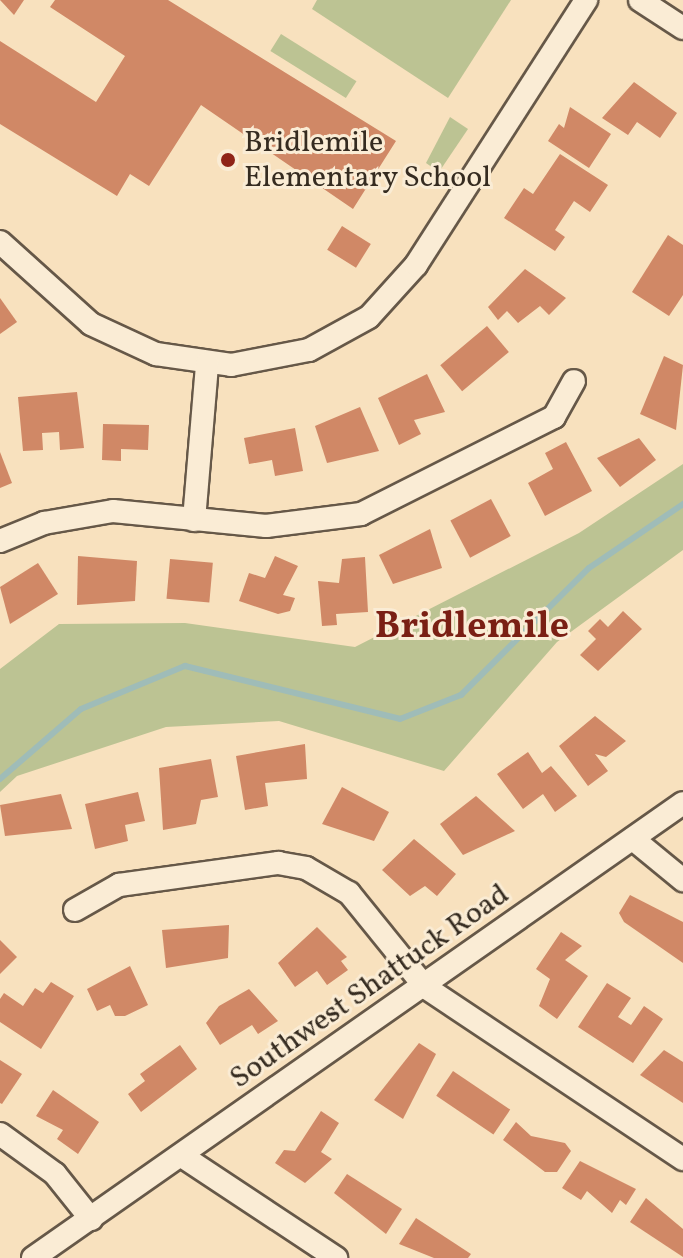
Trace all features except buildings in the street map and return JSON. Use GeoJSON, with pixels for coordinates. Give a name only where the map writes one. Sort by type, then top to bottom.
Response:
{"type":"FeatureCollection","features":[{"type":"Feature","properties":{"kind":"street"},"geometry":{"type":"LineString","coordinates":[[0,242],[109,335],[207,364],[285,359],[352,328],[385,303],[431,245],[586,0]]}},
{"type":"Feature","properties":{"kind":"street"},"geometry":{"type":"LineString","coordinates":[[640,0],[683,28]]}},
{"type":"Feature","properties":{"kind":"street"},"geometry":{"type":"LineString","coordinates":[[194,520],[207,364]]}},
{"type":"Feature","properties":{"kind":"street"},"geometry":{"type":"LineString","coordinates":[[0,541],[44,523],[113,511],[194,520],[295,525],[374,509],[554,417],[574,381]]}},
{"type":"Feature","properties":{"kind":"street","name":"Southwest Shattuck Road"},"geometry":{"type":"LineString","coordinates":[[33,1258],[425,987],[683,803]]}},
{"type":"Feature","properties":{"kind":"street"},"geometry":{"type":"LineString","coordinates":[[633,839],[683,880]]}},
{"type":"Feature","properties":{"kind":"street"},"geometry":{"type":"LineString","coordinates":[[75,910],[119,885],[278,863],[306,868],[349,893],[425,987],[683,1159]]}},
{"type":"Feature","properties":{"kind":"street"},"geometry":{"type":"LineString","coordinates":[[0,1134],[55,1174],[91,1219]]}},
{"type":"Feature","properties":{"kind":"street"},"geometry":{"type":"LineString","coordinates":[[182,1156],[336,1258]]}},
{"type":"Feature","properties":{"kind":"green space"},"geometry":{"type":"Polygon","coordinates":[[[317,0],[511,0],[448,98],[312,9],[317,0]]]}},
{"type":"Feature","properties":{"kind":"green space"},"geometry":{"type":"Polygon","coordinates":[[[281,34],[356,81],[346,98],[270,51],[281,34]]]}},
{"type":"Feature","properties":{"kind":"green space"},"geometry":{"type":"Polygon","coordinates":[[[450,117],[468,129],[439,172],[426,163],[450,117]]]}},
{"type":"Feature","properties":{"kind":"green space"},"geometry":{"type":"Polygon","coordinates":[[[683,464],[683,550],[557,642],[444,771],[279,721],[166,727],[17,776],[0,792],[0,669],[59,624],[185,623],[355,647],[579,533],[683,464]]]}},
{"type":"Feature","properties":{"kind":"waterway"},"geometry":{"type":"LineString","coordinates":[[0,779],[81,709],[185,666],[400,719],[461,695],[589,568],[683,504]]}},
{"type":"Feature","properties":{"kind":"place","name":"Bridlemile Elementary School"},"geometry":{"type":"Point","coordinates":[228,160]}},
{"type":"Feature","properties":{"kind":"district","name":"Bridlemile"},"geometry":{"type":"Point","coordinates":[472,628]}}]}
